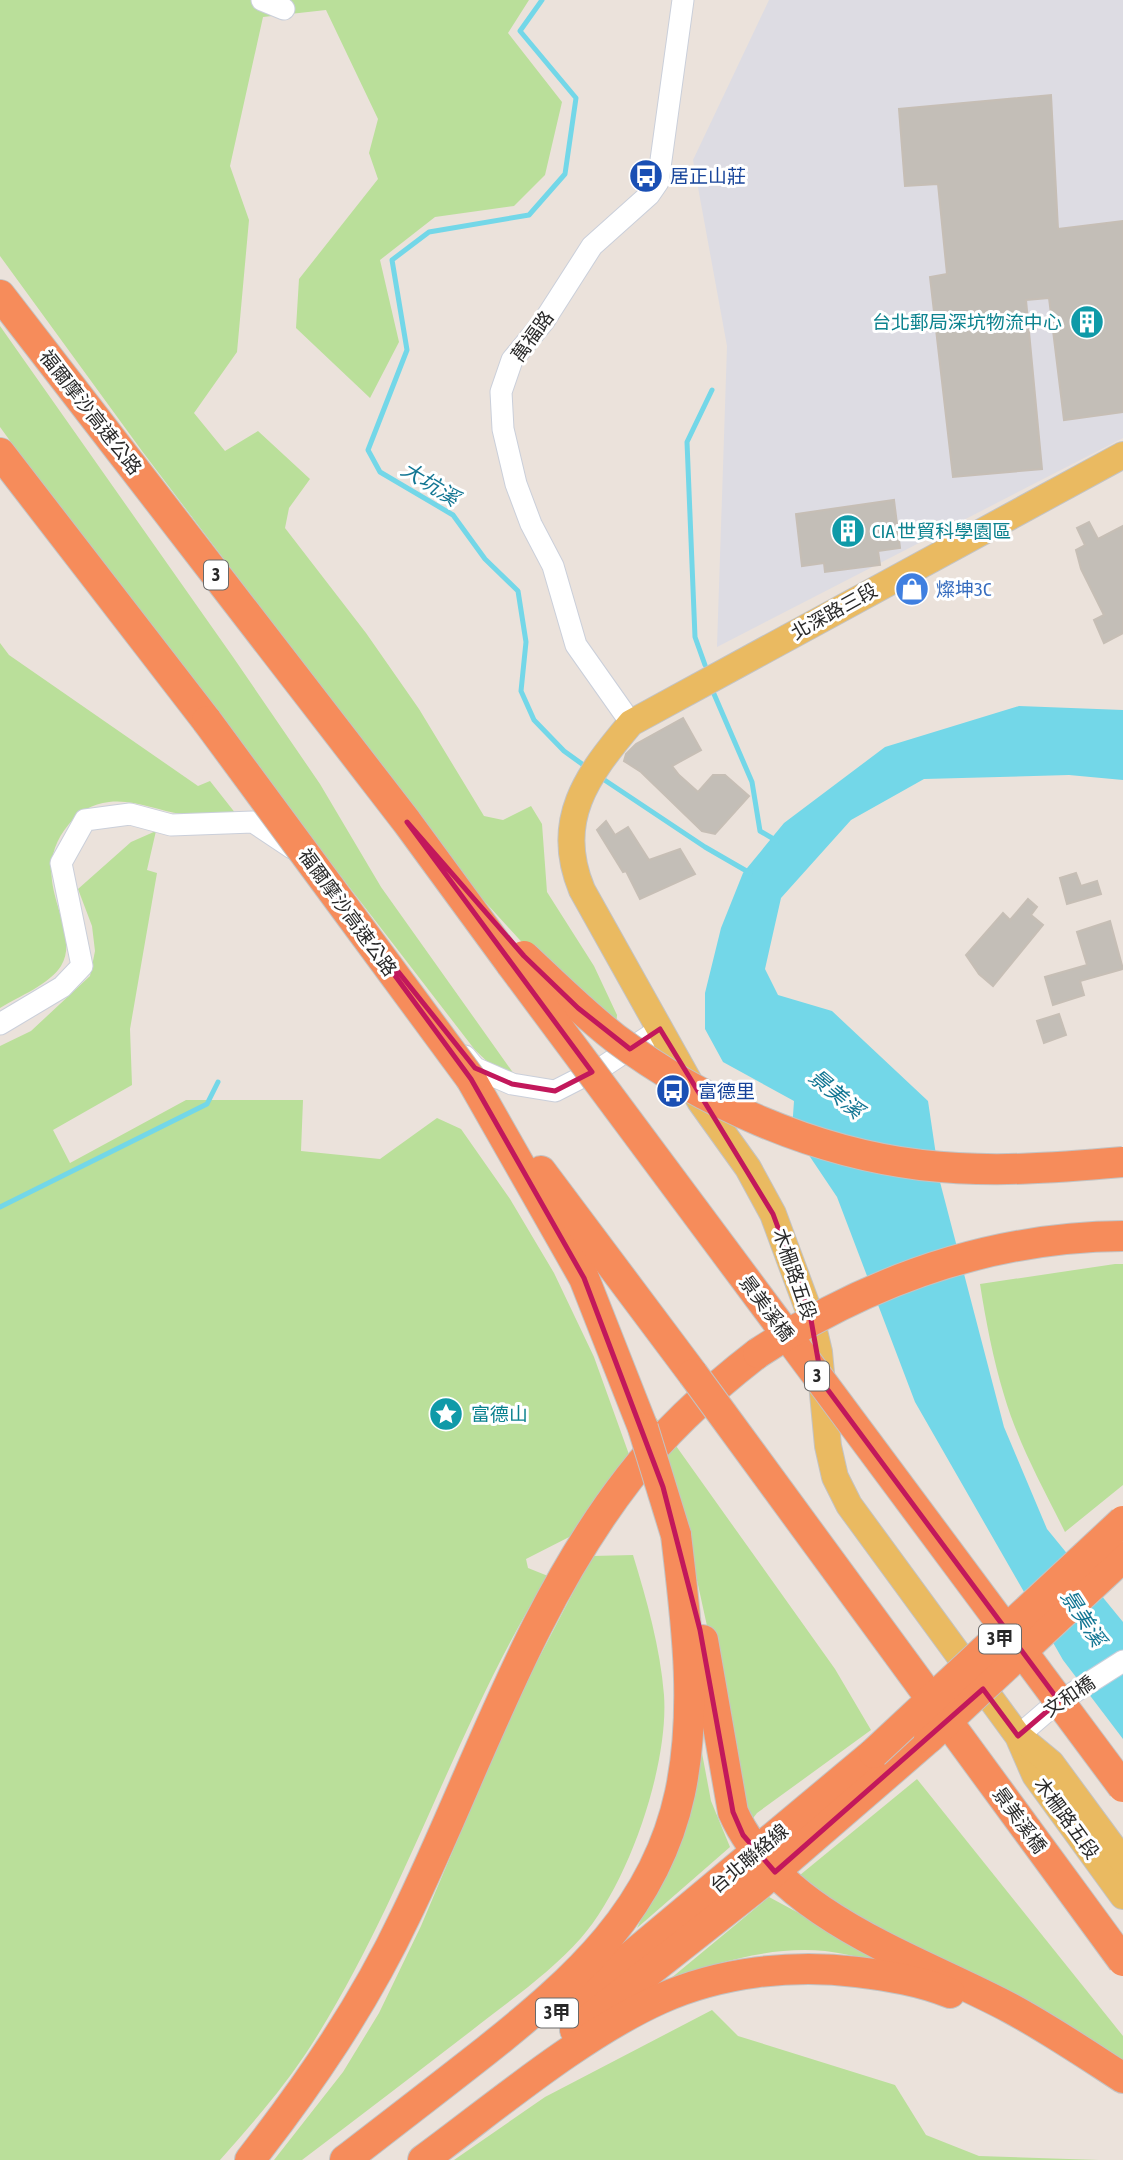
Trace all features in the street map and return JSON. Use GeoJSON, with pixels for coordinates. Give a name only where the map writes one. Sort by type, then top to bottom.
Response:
{"type":"FeatureCollection","features":[{"type":"Feature","properties":{"kind":"highway","name":"福爾摩沙高速公路"},"geometry":{"type":"LineString","coordinates":[[0,295],[407,822],[518,960]]}},
{"type":"Feature","properties":{"kind":"highway","name":"福爾摩沙高速公路"},"geometry":{"type":"LineString","coordinates":[[0,453],[207,721],[693,1374]]}},
{"type":"Feature","properties":{"kind":"highway"},"geometry":{"type":"LineString","coordinates":[[518,960],[644,1058],[722,1103],[825,1143],[920,1165],[969,1169],[1046,1169],[1123,1162]]}},
{"type":"Feature","properties":{"kind":"highway","name":"景美溪橋"},"geometry":{"type":"LineString","coordinates":[[518,960],[1123,1787]]}},
{"type":"Feature","properties":{"kind":"highway"},"geometry":{"type":"LineString","coordinates":[[471,1079],[584,1278],[643,1428],[676,1535],[729,1797],[743,1835],[766,1862],[820,1910],[1012,2010],[1123,2078]]}},
{"type":"Feature","properties":{"kind":"highway"},"geometry":{"type":"LineString","coordinates":[[250,2160],[298,2099],[377,1972],[407,1914],[507,1687],[607,1508],[629,1477],[683,1417],[758,1353],[806,1322],[848,1300],[935,1266],[1039,1242],[1123,1236]]}},
{"type":"Feature","properties":{"kind":"highway","name":"景美溪橋"},"geometry":{"type":"LineString","coordinates":[[693,1374],[1123,1961]]}},
{"type":"Feature","properties":{"kind":"highway","name":"台北聯絡線"},"geometry":{"type":"LineString","coordinates":[[401,2160],[504,2086],[766,1862],[874,1754],[1123,1521]]}},
{"type":"Feature","properties":{"kind":"highway","name":"台北聯絡線"},"geometry":{"type":"LineString","coordinates":[[345,2160],[500,2056],[631,1956],[766,1862],[929,1738],[1123,1557]]}},
{"type":"Feature","properties":{"kind":"highway"},"geometry":{"type":"LineString","coordinates":[[345,2160],[556,1996],[619,1927],[645,1887],[664,1846],[680,1793],[694,1632]]}},
{"type":"Feature","properties":{"kind":"highway"},"geometry":{"type":"LineString","coordinates":[[423,2160],[604,2030],[660,1999],[719,1980],[786,1969],[841,1970],[891,1976],[941,1989],[1024,2022],[1070,2044]]}},
{"type":"Feature","properties":{"kind":"main road","name":"北深路三段"},"geometry":{"type":"LineString","coordinates":[[631,723],[1123,455]]}},
{"type":"Feature","properties":{"kind":"main road","name":"木柵路五段"},"geometry":{"type":"LineString","coordinates":[[631,723],[600,760],[582,793],[569,840],[571,859],[582,890],[699,1101],[758,1184],[794,1264],[819,1352],[828,1446],[835,1477],[849,1505],[1026,1729],[1123,1861]]}},
{"type":"Feature","properties":{"kind":"main road","name":"木柵路五段"},"geometry":{"type":"LineString","coordinates":[[1026,1729],[1035,1775],[1123,1896]]}},
{"type":"Feature","properties":{"kind":"street"},"geometry":{"type":"LineString","coordinates":[[262,0],[284,9]]}},
{"type":"Feature","properties":{"kind":"street","name":"萬福路"},"geometry":{"type":"LineString","coordinates":[[631,723],[576,645],[553,566],[531,524],[516,484],[503,429],[501,392],[512,360],[544,321],[592,246],[658,182],[683,0]]}},
{"type":"Feature","properties":{"kind":"street"},"geometry":{"type":"LineString","coordinates":[[0,1024],[62,987],[82,965],[61,863],[85,820],[130,814],[171,825],[253,822],[283,840],[328,883],[475,1068],[512,1084],[555,1091],[604,1066],[660,1029]]}},
{"type":"Feature","properties":{"kind":"street","name":"文和橋"},"geometry":{"type":"LineString","coordinates":[[1026,1729],[1054,1704],[1123,1661]]}},
{"type":"Feature","properties":{"kind":"highlighted area"},"geometry":{"type":"Polygon","coordinates":[[[407,822],[524,956],[578,1008],[630,1049],[660,1029],[773,1214],[810,1314],[822,1382],[1059,1701],[1018,1736],[983,1689],[775,1872],[743,1835],[733,1812],[700,1630],[663,1487],[584,1278],[471,1079],[321,875],[475,1068],[512,1084],[555,1091],[592,1072],[407,822]]]}},
{"type":"Feature","properties":{"kind":"shaded area"},"geometry":{"type":"Polygon","coordinates":[[[769,0],[1123,0],[1123,438],[717,647],[727,346],[693,160],[769,0]]]}},
{"type":"Feature","properties":{"kind":"green space"},"geometry":{"type":"Polygon","coordinates":[[[0,0],[529,0],[508,33],[562,102],[545,175],[514,206],[435,217],[380,260],[399,342],[370,398],[296,328],[299,279],[378,179],[369,153],[378,119],[326,10],[263,17],[230,166],[249,220],[237,352],[194,413],[225,451],[258,431],[310,479],[289,508],[285,528],[366,633],[419,709],[484,816],[503,820],[531,806],[542,824],[547,892],[594,966],[617,1015],[616,1027],[539,961],[477,893],[142,451],[0,256],[0,0]]]}},
{"type":"Feature","properties":{"kind":"green space"},"geometry":{"type":"Polygon","coordinates":[[[0,326],[233,657],[320,784],[381,887],[514,1074],[493,1067],[475,1050],[90,551],[0,427],[0,326]]]}},
{"type":"Feature","properties":{"kind":"green space"},"geometry":{"type":"Polygon","coordinates":[[[0,643],[9,655],[198,786],[210,781],[236,814],[182,814],[137,804],[109,802],[97,804],[78,815],[56,844],[52,864],[52,883],[65,935],[66,951],[61,966],[42,984],[0,1008],[0,643]]]}},
{"type":"Feature","properties":{"kind":"green space"},"geometry":{"type":"Polygon","coordinates":[[[156,831],[147,870],[157,873],[130,1029],[132,1085],[53,1130],[70,1163],[186,1100],[303,1100],[301,1151],[380,1159],[437,1118],[461,1129],[510,1199],[554,1273],[594,1357],[631,1460],[579,1532],[526,1559],[528,1568],[548,1576],[486,1691],[376,1929],[302,2059],[269,2104],[220,2160],[0,2160],[0,1046],[31,1031],[90,976],[95,951],[92,926],[78,889],[131,842],[156,831]]]}},
{"type":"Feature","properties":{"kind":"green space"},"geometry":{"type":"Polygon","coordinates":[[[1123,1264],[1123,1485],[1065,1532],[1031,1465],[1010,1413],[993,1354],[980,1284],[1123,1264]]]}},
{"type":"Feature","properties":{"kind":"green space"},"geometry":{"type":"Polygon","coordinates":[[[654,1415],[835,1669],[871,1730],[757,1813],[750,1822],[693,1562],[654,1415]]]}},
{"type":"Feature","properties":{"kind":"green space"},"geometry":{"type":"Polygon","coordinates":[[[633,1555],[656,1642],[664,1695],[664,1724],[660,1755],[642,1823],[629,1857],[598,1915],[569,1951],[542,1975],[302,2160],[274,2160],[343,2072],[379,2013],[421,1926],[515,1704],[592,1556],[633,1555]]]}},
{"type":"Feature","properties":{"kind":"green space"},"geometry":{"type":"Polygon","coordinates":[[[702,1753],[711,1801],[730,1847],[637,1928],[674,1842],[702,1753]]]}},
{"type":"Feature","properties":{"kind":"green space"},"geometry":{"type":"Polygon","coordinates":[[[917,1779],[1123,2036],[1123,2062],[840,1906],[800,1875],[917,1779]]]}},
{"type":"Feature","properties":{"kind":"green space"},"geometry":{"type":"Polygon","coordinates":[[[769,1897],[895,1965],[825,1951],[785,1951],[727,1961],[670,1979],[769,1897]]]}},
{"type":"Feature","properties":{"kind":"green space"},"geometry":{"type":"Polygon","coordinates":[[[712,2010],[738,2036],[895,2085],[926,2135],[979,2156],[1099,2160],[454,2160],[545,2097],[712,2010]]]}},
{"type":"Feature","properties":{"kind":"water","name":"景美溪"},"geometry":{"type":"Polygon","coordinates":[[[1019,706],[1123,710],[1123,780],[1069,775],[924,779],[851,820],[781,898],[765,969],[778,995],[832,1011],[928,1101],[940,1182],[1004,1427],[1047,1529],[1123,1622],[1123,1739],[1063,1660],[915,1402],[837,1197],[792,1130],[794,1101],[723,1062],[705,1029],[705,993],[721,928],[743,873],[784,823],[885,747],[1019,706]]]}},
{"type":"Feature","properties":{"kind":"building"},"geometry":{"type":"Polygon","coordinates":[[[1051,95],[1058,229],[1123,221],[1123,412],[1064,420],[1049,298],[1026,300],[1042,469],[953,477],[930,277],[947,274],[938,184],[905,186],[899,109],[1051,95]]]}},
{"type":"Feature","properties":{"kind":"building","name":"CIA 世貿科學園區"},"geometry":{"type":"Polygon","coordinates":[[[894,500],[900,548],[878,551],[880,565],[825,572],[824,563],[802,566],[796,514],[894,500]]]}},
{"type":"Feature","properties":{"kind":"building"},"geometry":{"type":"Polygon","coordinates":[[[1089,522],[1098,539],[1123,526],[1123,633],[1104,643],[1094,620],[1104,615],[1081,569],[1076,550],[1085,545],[1077,528],[1089,522]]]}},
{"type":"Feature","properties":{"kind":"building"},"geometry":{"type":"Polygon","coordinates":[[[683,718],[701,750],[672,766],[679,775],[698,792],[713,775],[725,775],[749,796],[715,834],[702,831],[641,772],[624,761],[626,754],[636,744],[683,718]]]}},
{"type":"Feature","properties":{"kind":"building"},"geometry":{"type":"Polygon","coordinates":[[[606,821],[615,835],[628,827],[649,860],[680,849],[695,874],[640,899],[626,871],[623,872],[597,830],[606,821]]]}},
{"type":"Feature","properties":{"kind":"building"},"geometry":{"type":"Polygon","coordinates":[[[1076,873],[1081,886],[1097,881],[1101,894],[1067,904],[1060,878],[1076,873]]]}},
{"type":"Feature","properties":{"kind":"building"},"geometry":{"type":"Polygon","coordinates":[[[1028,899],[1037,907],[1031,915],[1043,925],[993,986],[979,974],[966,955],[1003,913],[1010,920],[1028,899]]]}},
{"type":"Feature","properties":{"kind":"building"},"geometry":{"type":"Polygon","coordinates":[[[1110,921],[1123,969],[1080,981],[1084,995],[1053,1005],[1045,977],[1087,965],[1077,932],[1110,921]]]}},
{"type":"Feature","properties":{"kind":"building"},"geometry":{"type":"Polygon","coordinates":[[[1059,1014],[1066,1035],[1044,1043],[1037,1021],[1059,1014]]]}},
{"type":"Feature","properties":{"kind":"waterway","name":"大坑溪"},"geometry":{"type":"LineString","coordinates":[[542,0],[520,31],[576,98],[565,174],[529,215],[429,232],[392,260],[407,350],[368,450],[380,472],[453,515],[485,559],[518,591],[526,642],[521,691],[534,720],[564,751],[589,769]]}},
{"type":"Feature","properties":{"kind":"waterway"},"geometry":{"type":"LineString","coordinates":[[705,665],[695,637],[687,442],[712,390]]}},
{"type":"Feature","properties":{"kind":"waterway"},"geometry":{"type":"LineString","coordinates":[[714,694],[752,782],[760,831],[777,841]]}},
{"type":"Feature","properties":{"kind":"waterway","name":"大坑溪"},"geometry":{"type":"LineString","coordinates":[[600,777],[705,847],[750,873]]}},
{"type":"Feature","properties":{"kind":"waterway"},"geometry":{"type":"LineString","coordinates":[[0,1207],[207,1104],[218,1082]]}},
{"type":"Feature","properties":{"kind":"place","name":"居正山莊"},"geometry":{"type":"Point","coordinates":[646,176]}},
{"type":"Feature","properties":{"kind":"place","name":"台北郵局深坑物流中心"},"geometry":{"type":"Point","coordinates":[1087,322]}},
{"type":"Feature","properties":{"kind":"place","name":"CIA 世貿科學園區"},"geometry":{"type":"Point","coordinates":[848,531]}},
{"type":"Feature","properties":{"kind":"place","name":"燦坤3C"},"geometry":{"type":"Point","coordinates":[912,589]}},
{"type":"Feature","properties":{"kind":"place","name":"富德里"},"geometry":{"type":"Point","coordinates":[673,1091]}},
{"type":"Feature","properties":{"kind":"place","name":"富德山"},"geometry":{"type":"Point","coordinates":[446,1414]}}]}
